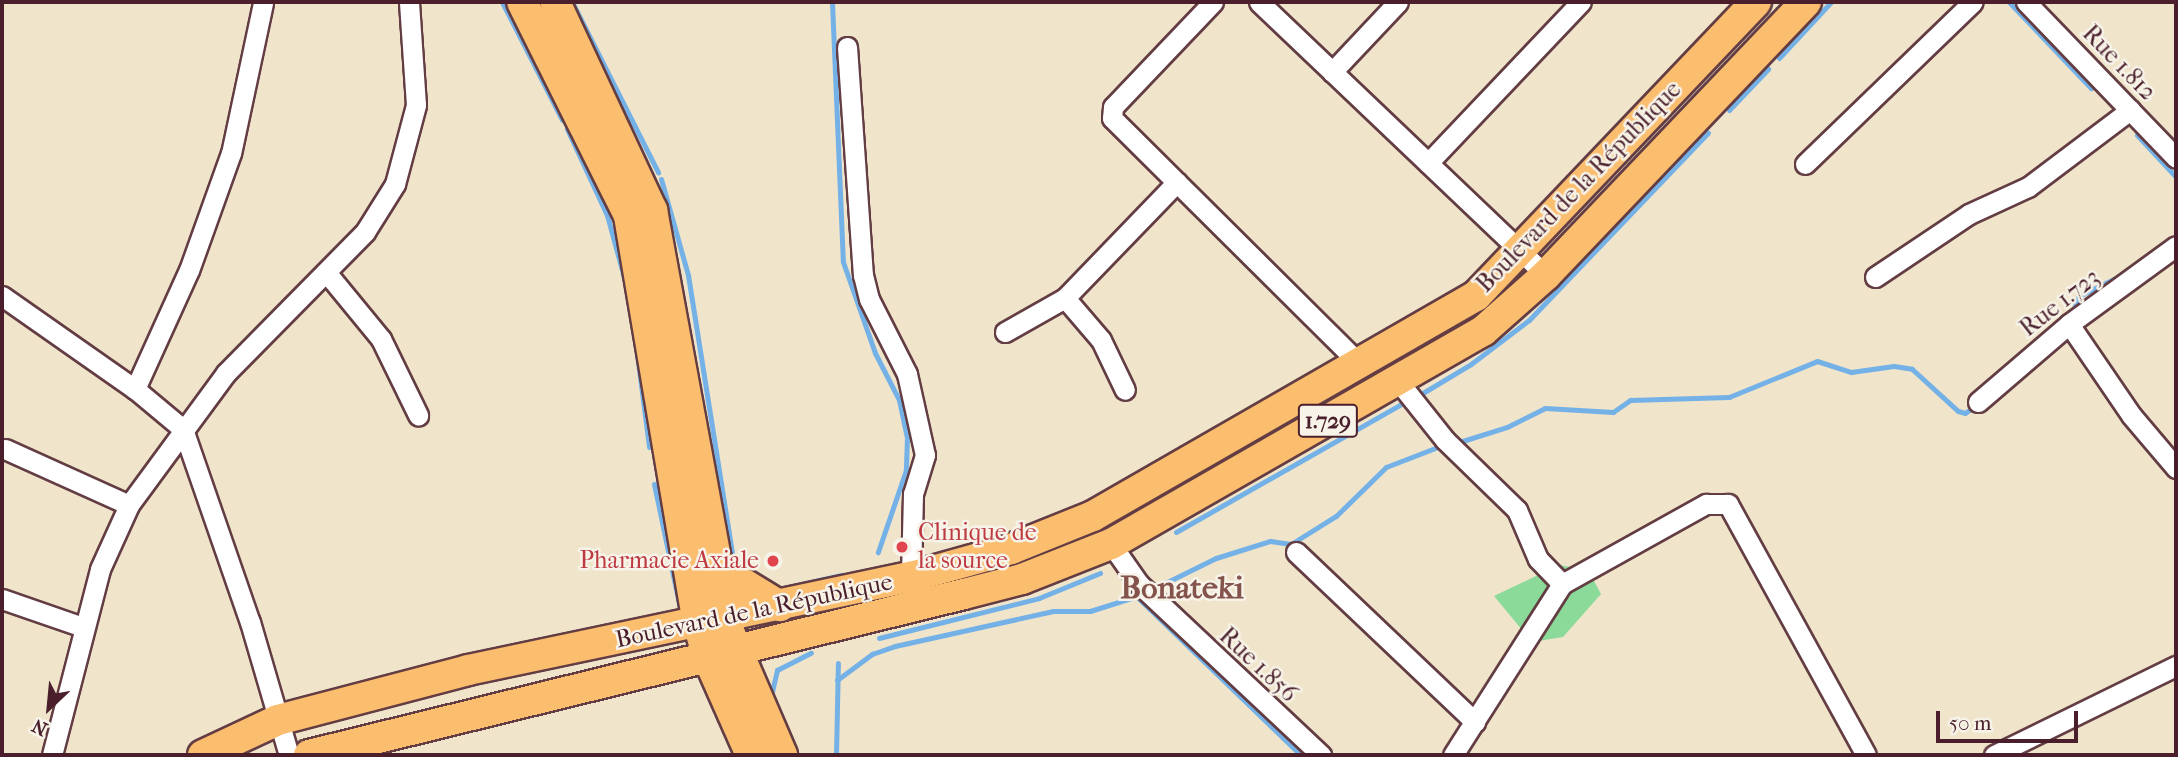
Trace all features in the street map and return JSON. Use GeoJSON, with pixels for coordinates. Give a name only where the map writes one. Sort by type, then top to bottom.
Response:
{"type":"FeatureCollection","features":[{"type":"Feature","properties":{"kind":"main road"},"geometry":{"type":"LineString","coordinates":[[522,2],[629,216],[712,621],[751,755]]}},
{"type":"Feature","properties":{"kind":"main road"},"geometry":{"type":"LineString","coordinates":[[555,2],[652,210],[718,568],[712,621]]}},
{"type":"Feature","properties":{"kind":"main road","name":"Boulevard de la République"},"geometry":{"type":"LineString","coordinates":[[203,755],[278,720],[468,670],[712,621],[911,577],[1010,548],[1093,516],[1361,365],[1476,296],[1522,251],[1756,2]]}},
{"type":"Feature","properties":{"kind":"main road","name":"Boulevard de la République"},"geometry":{"type":"LineString","coordinates":[[309,755],[1021,579],[1111,544],[1407,394],[1546,275],[1806,2]]}},
{"type":"Feature","properties":{"kind":"main road"},"geometry":{"type":"LineString","coordinates":[[718,568],[780,606]]}},
{"type":"Feature","properties":{"kind":"main road"},"geometry":{"type":"LineString","coordinates":[[751,688],[788,635]]}},
{"type":"Feature","properties":{"kind":"main road"},"geometry":{"type":"LineString","coordinates":[[721,654],[751,688],[782,755]]}},
{"type":"Feature","properties":{"kind":"street"},"geometry":{"type":"LineString","coordinates":[[52,755],[100,569],[129,505],[183,429],[259,337],[365,232],[405,158],[416,106],[410,2]]}},
{"type":"Feature","properties":{"kind":"street"},"geometry":{"type":"LineString","coordinates":[[1213,2],[1111,112],[1177,182],[1361,365]]}},
{"type":"Feature","properties":{"kind":"street"},"geometry":{"type":"LineString","coordinates":[[1259,2],[1546,275]]}},
{"type":"Feature","properties":{"kind":"street"},"geometry":{"type":"LineString","coordinates":[[1332,72],[1398,2]]}},
{"type":"Feature","properties":{"kind":"street"},"geometry":{"type":"LineString","coordinates":[[1429,163],[1581,2]]}},
{"type":"Feature","properties":{"kind":"street"},"geometry":{"type":"LineString","coordinates":[[1805,164],[1973,2]]}},
{"type":"Feature","properties":{"kind":"street","name":"Rue 1.812"},"geometry":{"type":"LineString","coordinates":[[2026,2],[2176,158]]}},
{"type":"Feature","properties":{"kind":"street"},"geometry":{"type":"LineString","coordinates":[[135,389],[189,270],[231,153],[263,3]]}},
{"type":"Feature","properties":{"kind":"street"},"geometry":{"type":"LineString","coordinates":[[847,47],[863,275],[869,299],[907,374],[925,455],[913,494],[911,577]]}},
{"type":"Feature","properties":{"kind":"street"},"geometry":{"type":"LineString","coordinates":[[1875,277],[1934,235],[2028,187],[2130,110]]}},
{"type":"Feature","properties":{"kind":"street"},"geometry":{"type":"LineString","coordinates":[[1005,332],[1065,298],[1177,182]]}},
{"type":"Feature","properties":{"kind":"street","name":"Rue 1.723"},"geometry":{"type":"LineString","coordinates":[[1978,402],[2069,324],[2176,246]]}},
{"type":"Feature","properties":{"kind":"street"},"geometry":{"type":"LineString","coordinates":[[326,272],[381,339],[418,415]]}},
{"type":"Feature","properties":{"kind":"street"},"geometry":{"type":"LineString","coordinates":[[2,296],[135,389],[183,429],[250,622],[289,755]]}},
{"type":"Feature","properties":{"kind":"street"},"geometry":{"type":"LineString","coordinates":[[1065,298],[1101,340],[1125,390]]}},
{"type":"Feature","properties":{"kind":"street"},"geometry":{"type":"LineString","coordinates":[[2069,324],[2131,415],[2176,468]]}},
{"type":"Feature","properties":{"kind":"street"},"geometry":{"type":"LineString","coordinates":[[1407,394],[1450,445],[1517,510],[1538,559],[1562,584]]}},
{"type":"Feature","properties":{"kind":"street"},"geometry":{"type":"LineString","coordinates":[[5,449],[129,505]]}},
{"type":"Feature","properties":{"kind":"street"},"geometry":{"type":"LineString","coordinates":[[1453,755],[1562,584],[1706,504],[1728,504],[1866,755]]}},
{"type":"Feature","properties":{"kind":"street","name":"Rue 1.856"},"geometry":{"type":"LineString","coordinates":[[1111,544],[1139,584],[1321,755]]}},
{"type":"Feature","properties":{"kind":"street"},"geometry":{"type":"LineString","coordinates":[[1296,552],[1475,722]]}},
{"type":"Feature","properties":{"kind":"street"},"geometry":{"type":"LineString","coordinates":[[2,598],[83,627]]}},
{"type":"Feature","properties":{"kind":"street"},"geometry":{"type":"LineString","coordinates":[[1994,755],[2176,666]]}},
{"type":"Feature","properties":{"kind":"green space"},"geometry":{"type":"Polygon","coordinates":[[[1559,565],[1588,570],[1601,594],[1563,637],[1532,642],[1494,596],[1559,565]]]}},
{"type":"Feature","properties":{"kind":"waterway"},"geometry":{"type":"LineString","coordinates":[[502,2],[562,120]]}},
{"type":"Feature","properties":{"kind":"waterway"},"geometry":{"type":"LineString","coordinates":[[572,2],[658,172]]}},
{"type":"Feature","properties":{"kind":"waterway"},"geometry":{"type":"LineString","coordinates":[[832,2],[843,262],[875,353],[899,400],[907,437],[906,470],[878,552]]}},
{"type":"Feature","properties":{"kind":"waterway"},"geometry":{"type":"LineString","coordinates":[[1779,58],[1831,2]]}},
{"type":"Feature","properties":{"kind":"waterway"},"geometry":{"type":"LineString","coordinates":[[2009,2],[2091,88]]}},
{"type":"Feature","properties":{"kind":"waterway"},"geometry":{"type":"LineString","coordinates":[[1729,110],[1768,69]]}},
{"type":"Feature","properties":{"kind":"waterway"},"geometry":{"type":"LineString","coordinates":[[567,129],[607,215],[626,285]]}},
{"type":"Feature","properties":{"kind":"waterway"},"geometry":{"type":"LineString","coordinates":[[1416,397],[1471,364],[1529,320],[1708,133]]}},
{"type":"Feature","properties":{"kind":"waterway"},"geometry":{"type":"LineString","coordinates":[[2137,135],[2176,177]]}},
{"type":"Feature","properties":{"kind":"waterway"},"geometry":{"type":"LineString","coordinates":[[661,179],[688,275],[734,564]]}},
{"type":"Feature","properties":{"kind":"waterway"},"geometry":{"type":"LineString","coordinates":[[2072,313],[2079,296],[2120,276]]}},
{"type":"Feature","properties":{"kind":"waterway"},"geometry":{"type":"LineString","coordinates":[[634,331],[649,447]]}},
{"type":"Feature","properties":{"kind":"waterway"},"geometry":{"type":"LineString","coordinates":[[1456,443],[1507,427],[1545,408],[1613,412],[1630,400],[1729,397],[1817,361],[1851,372],[1894,366],[1912,369],[1958,411],[1965,413],[1975,406]]}},
{"type":"Feature","properties":{"kind":"waterway"},"geometry":{"type":"LineString","coordinates":[[1176,532],[1407,401]]}},
{"type":"Feature","properties":{"kind":"waterway"},"geometry":{"type":"LineString","coordinates":[[1153,589],[1216,558],[1270,541],[1291,544],[1336,516],[1386,467],[1443,445]]}},
{"type":"Feature","properties":{"kind":"waterway"},"geometry":{"type":"LineString","coordinates":[[654,484],[680,608]]}},
{"type":"Feature","properties":{"kind":"waterway"},"geometry":{"type":"LineString","coordinates":[[879,638],[1039,598],[1100,573]]}},
{"type":"Feature","properties":{"kind":"waterway"},"geometry":{"type":"LineString","coordinates":[[775,590],[841,575]]}},
{"type":"Feature","properties":{"kind":"waterway"},"geometry":{"type":"LineString","coordinates":[[1132,592],[1301,755]]}},
{"type":"Feature","properties":{"kind":"waterway"},"geometry":{"type":"LineString","coordinates":[[837,680],[872,654],[895,646],[1053,611],[1090,611],[1144,594]]}},
{"type":"Feature","properties":{"kind":"waterway"},"geometry":{"type":"LineString","coordinates":[[771,696],[777,670],[811,653]]}},
{"type":"Feature","properties":{"kind":"waterway"},"geometry":{"type":"LineString","coordinates":[[836,755],[838,663]]}},
{"type":"Feature","properties":{"kind":"place","name":"Clinique de la source"},"geometry":{"type":"Point","coordinates":[902,547]}},
{"type":"Feature","properties":{"kind":"place","name":"Pharmacie Axiale"},"geometry":{"type":"Point","coordinates":[773,561]}},
{"type":"Feature","properties":{"kind":"district","name":"Bonateki"},"geometry":{"type":"Point","coordinates":[1182,588]}}]}
